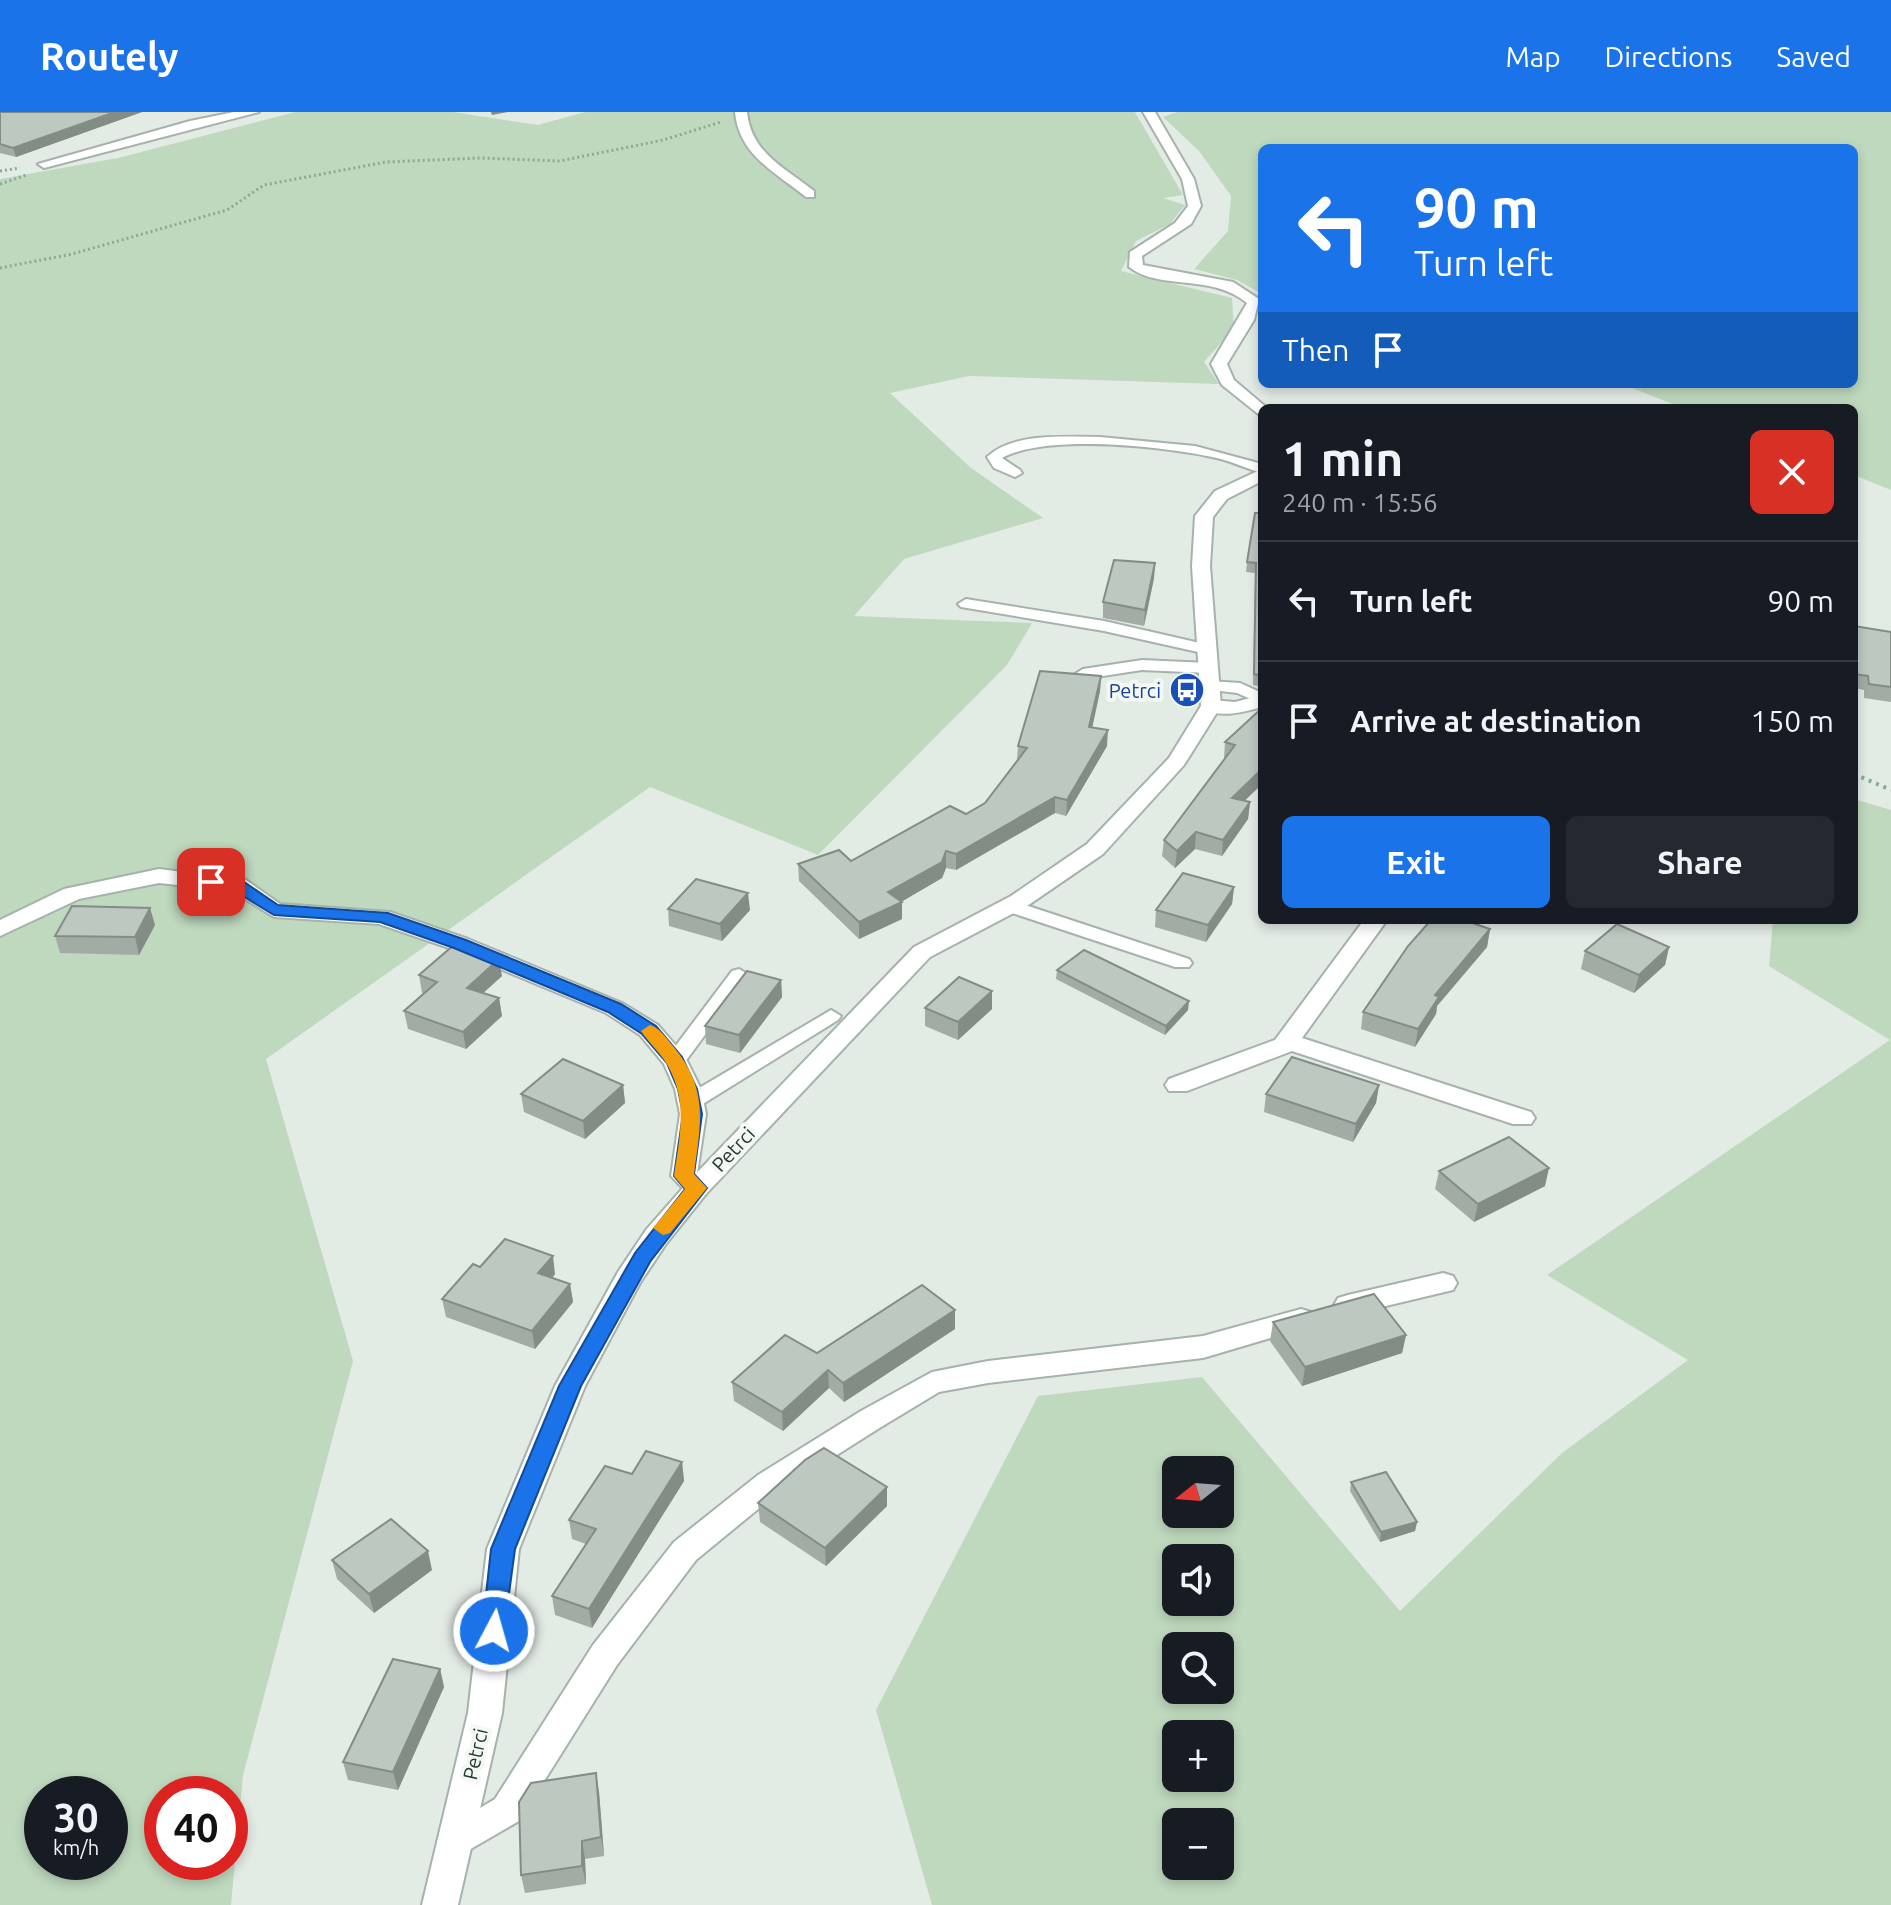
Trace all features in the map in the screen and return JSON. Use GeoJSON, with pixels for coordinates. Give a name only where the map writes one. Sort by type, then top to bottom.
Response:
{"type":"FeatureCollection","features":[{"type":"Feature","properties":{"kind":"street"},"geometry":{"type":"LineString","coordinates":[[44,164],[194,123],[253,112]]}},
{"type":"Feature","properties":{"kind":"street"},"geometry":{"type":"LineString","coordinates":[[1149,112],[1195,190],[1196,207],[1189,219],[1135,255],[1136,267],[1154,274],[1221,282],[1242,289],[1254,302],[1249,322],[1225,348],[1219,364],[1227,382],[1258,409]]}},
{"type":"Feature","properties":{"kind":"street"},"geometry":{"type":"LineString","coordinates":[[741,113],[742,129],[753,149],[810,194]]}},
{"type":"Feature","properties":{"kind":"street"},"geometry":{"type":"LineString","coordinates":[[1258,473],[1221,495],[1204,516],[1201,566],[1209,677],[1235,708],[1258,701]]}},
{"type":"Feature","properties":{"kind":"street","name":"Petrci"},"geometry":{"type":"LineString","coordinates":[[440,1905],[485,1713],[503,1549],[570,1386],[642,1258],[697,1188],[808,1068],[922,952],[1010,906],[1095,849],[1133,812],[1177,761],[1209,677]]}},
{"type":"Feature","properties":{"kind":"street"},"geometry":{"type":"LineString","coordinates":[[0,929],[72,894],[159,876],[238,885],[274,910],[382,917],[460,944],[614,1008],[649,1030],[675,1061],[691,1102],[693,1114],[684,1176],[697,1188]]}},
{"type":"Feature","properties":{"kind":"street"},"geometry":{"type":"LineString","coordinates":[[1178,1085],[1287,1041],[1373,924]]}},
{"type":"Feature","properties":{"kind":"street"},"geometry":{"type":"LineString","coordinates":[[1287,1041],[1522,1118]]}},
{"type":"Feature","properties":{"kind":"street"},"geometry":{"type":"LineString","coordinates":[[455,1842],[507,1810],[605,1655],[685,1551],[769,1483],[932,1383],[988,1372],[1203,1347],[1343,1306],[1443,1283]]}},
{"type":"Feature","properties":{"kind":"lane"},"geometry":{"type":"LineString","coordinates":[[1015,473],[999,465],[994,457],[1002,449],[1038,440],[1206,452],[1258,470]]}},
{"type":"Feature","properties":{"kind":"lane"},"geometry":{"type":"LineString","coordinates":[[966,604],[1104,626],[1209,677]]}},
{"type":"Feature","properties":{"kind":"lane"},"geometry":{"type":"LineString","coordinates":[[1083,674],[1142,665],[1209,677]]}},
{"type":"Feature","properties":{"kind":"lane"},"geometry":{"type":"LineString","coordinates":[[1010,906],[1182,963]]}},
{"type":"Feature","properties":{"kind":"lane"},"geometry":{"type":"LineString","coordinates":[[675,1061],[739,975]]}},
{"type":"Feature","properties":{"kind":"lane"},"geometry":{"type":"LineString","coordinates":[[691,1102],[831,1016]]}},
{"type":"Feature","properties":{"kind":"path"},"geometry":{"type":"LineString","coordinates":[[0,268],[72,254],[227,210],[264,185],[386,162],[481,158],[560,161],[663,140],[741,113]]}},
{"type":"Feature","properties":{"kind":"path"},"geometry":{"type":"LineString","coordinates":[[1858,776],[1891,790]]}},
{"type":"Feature","properties":{"kind":"green space"},"geometry":{"type":"Polygon","coordinates":[[[295,112],[453,112],[538,125],[585,112],[1135,112],[1183,195],[1163,198],[1185,205],[1170,224],[1136,241],[1121,271],[1232,298],[1234,328],[1204,362],[1219,384],[969,376],[890,393],[971,468],[1043,518],[904,559],[854,616],[1032,623],[1007,665],[818,855],[650,787],[266,1059],[353,1361],[243,1776],[144,1776],[144,1880],[233,1880],[231,1905],[0,1905],[0,179],[118,158],[295,112]]]}},
{"type":"Feature","properties":{"kind":"green space"},"geometry":{"type":"Polygon","coordinates":[[[1177,112],[1891,112],[1891,490],[1858,477],[1858,404],[1673,404],[1632,388],[1858,388],[1858,144],[1258,144],[1258,292],[1237,280],[1194,269],[1228,231],[1231,196],[1199,151],[1163,117],[1177,112]]]}},
{"type":"Feature","properties":{"kind":"green space"},"geometry":{"type":"Polygon","coordinates":[[[1858,800],[1891,810],[1891,1905],[932,1905],[876,1710],[1038,1396],[1202,1377],[1400,1611],[1562,1453],[1688,1360],[1547,1275],[1890,1040],[1769,966],[1773,924],[1858,924],[1858,800]]]}},
{"type":"Feature","properties":{"kind":"building"},"geometry":{"type":"Polygon","coordinates":[[[0,112],[115,112],[13,148],[0,144],[0,112]]]}},
{"type":"Feature","properties":{"kind":"building"},"geometry":{"type":"Polygon","coordinates":[[[1255,513],[1258,513],[1258,675],[1254,674],[1256,563],[1247,562],[1255,513]]]}},
{"type":"Feature","properties":{"kind":"building"},"geometry":{"type":"Polygon","coordinates":[[[1114,560],[1155,563],[1145,610],[1103,602],[1114,560]]]}},
{"type":"Feature","properties":{"kind":"building"},"geometry":{"type":"Polygon","coordinates":[[[1858,627],[1891,632],[1891,687],[1869,684],[1868,676],[1858,675],[1858,627]]]}},
{"type":"Feature","properties":{"kind":"building"},"geometry":{"type":"Polygon","coordinates":[[[1040,671],[1101,676],[1089,727],[1108,730],[1067,800],[1055,797],[956,854],[946,851],[942,862],[888,892],[902,902],[859,922],[798,864],[839,850],[851,861],[950,806],[966,814],[985,803],[1027,748],[1018,746],[1040,671]]]}},
{"type":"Feature","properties":{"kind":"building"},"geometry":{"type":"Polygon","coordinates":[[[1258,712],[1258,773],[1232,798],[1250,802],[1223,840],[1196,832],[1177,851],[1164,840],[1235,745],[1225,742],[1258,712]]]}},
{"type":"Feature","properties":{"kind":"building"},"geometry":{"type":"Polygon","coordinates":[[[1183,873],[1234,887],[1208,925],[1156,910],[1183,873]]]}},
{"type":"Feature","properties":{"kind":"building"},"geometry":{"type":"Polygon","coordinates":[[[696,879],[748,893],[720,924],[668,909],[696,879]]]}},
{"type":"Feature","properties":{"kind":"building"},"geometry":{"type":"Polygon","coordinates":[[[72,906],[150,908],[135,937],[55,936],[72,906]]]}},
{"type":"Feature","properties":{"kind":"building"},"geometry":{"type":"Polygon","coordinates":[[[1427,924],[1476,924],[1490,929],[1435,995],[1439,997],[1418,1029],[1363,1012],[1408,946],[1427,924]]]}},
{"type":"Feature","properties":{"kind":"building"},"geometry":{"type":"Polygon","coordinates":[[[1617,924],[1669,947],[1639,975],[1585,951],[1617,924]]]}},
{"type":"Feature","properties":{"kind":"building"},"geometry":{"type":"Polygon","coordinates":[[[455,944],[499,959],[467,988],[499,998],[463,1032],[404,1011],[437,982],[419,975],[455,944]]]}},
{"type":"Feature","properties":{"kind":"building"},"geometry":{"type":"Polygon","coordinates":[[[1084,950],[1189,1001],[1166,1026],[1057,970],[1084,950]]]}},
{"type":"Feature","properties":{"kind":"building"},"geometry":{"type":"Polygon","coordinates":[[[747,971],[781,980],[739,1035],[705,1026],[747,971]]]}},
{"type":"Feature","properties":{"kind":"building"},"geometry":{"type":"Polygon","coordinates":[[[959,977],[992,991],[958,1022],[925,1008],[959,977]]]}},
{"type":"Feature","properties":{"kind":"building"},"geometry":{"type":"Polygon","coordinates":[[[1292,1057],[1379,1085],[1356,1124],[1266,1094],[1292,1057]]]}},
{"type":"Feature","properties":{"kind":"building"},"geometry":{"type":"Polygon","coordinates":[[[563,1059],[623,1085],[583,1121],[521,1094],[563,1059]]]}},
{"type":"Feature","properties":{"kind":"building"},"geometry":{"type":"Polygon","coordinates":[[[1509,1137],[1549,1168],[1478,1204],[1439,1171],[1509,1137]]]}},
{"type":"Feature","properties":{"kind":"building"},"geometry":{"type":"Polygon","coordinates":[[[505,1239],[553,1256],[538,1273],[570,1284],[532,1331],[442,1299],[473,1264],[480,1267],[505,1239]]]}},
{"type":"Feature","properties":{"kind":"building"},"geometry":{"type":"Polygon","coordinates":[[[922,1285],[955,1310],[843,1383],[828,1370],[782,1412],[732,1382],[785,1335],[817,1353],[922,1285]]]}},
{"type":"Feature","properties":{"kind":"building"},"geometry":{"type":"Polygon","coordinates":[[[1374,1294],[1406,1335],[1305,1367],[1273,1322],[1374,1294]]]}},
{"type":"Feature","properties":{"kind":"building"},"geometry":{"type":"Polygon","coordinates":[[[824,1448],[887,1487],[825,1548],[758,1503],[805,1460],[824,1448]]]}},
{"type":"Feature","properties":{"kind":"building"},"geometry":{"type":"Polygon","coordinates":[[[646,1451],[682,1462],[589,1609],[552,1596],[596,1529],[569,1520],[605,1466],[632,1474],[646,1451]]]}},
{"type":"Feature","properties":{"kind":"building"},"geometry":{"type":"Polygon","coordinates":[[[1386,1472],[1417,1522],[1381,1532],[1351,1482],[1386,1472]]]}},
{"type":"Feature","properties":{"kind":"building"},"geometry":{"type":"Polygon","coordinates":[[[391,1519],[428,1551],[369,1594],[332,1560],[391,1519]]]}},
{"type":"Feature","properties":{"kind":"building"},"geometry":{"type":"Polygon","coordinates":[[[393,1659],[440,1669],[393,1772],[343,1762],[393,1659]]]}},
{"type":"Feature","properties":{"kind":"building"},"geometry":{"type":"Polygon","coordinates":[[[596,1773],[601,1837],[582,1841],[582,1866],[521,1875],[519,1802],[531,1783],[596,1773]]]}},
{"type":"Feature","properties":{"kind":"slow traffic"},"geometry":{"type":"LineString","coordinates":[[650,1031],[675,1061],[688,1089],[693,1114],[684,1176],[697,1188],[663,1228]]}},
{"type":"Feature","properties":{"kind":"place","name":"Petrci"},"geometry":{"type":"Point","coordinates":[1187,690]}},
{"type":"Feature","properties":{"kind":"route"},"geometry":{"type":"LineString","coordinates":[[211,882],[238,885],[274,910],[382,917],[460,944],[614,1008],[649,1030],[675,1061],[688,1089],[693,1114],[684,1176],[697,1188],[656,1237],[628,1279],[570,1386],[503,1549],[494,1631]]}}]}
